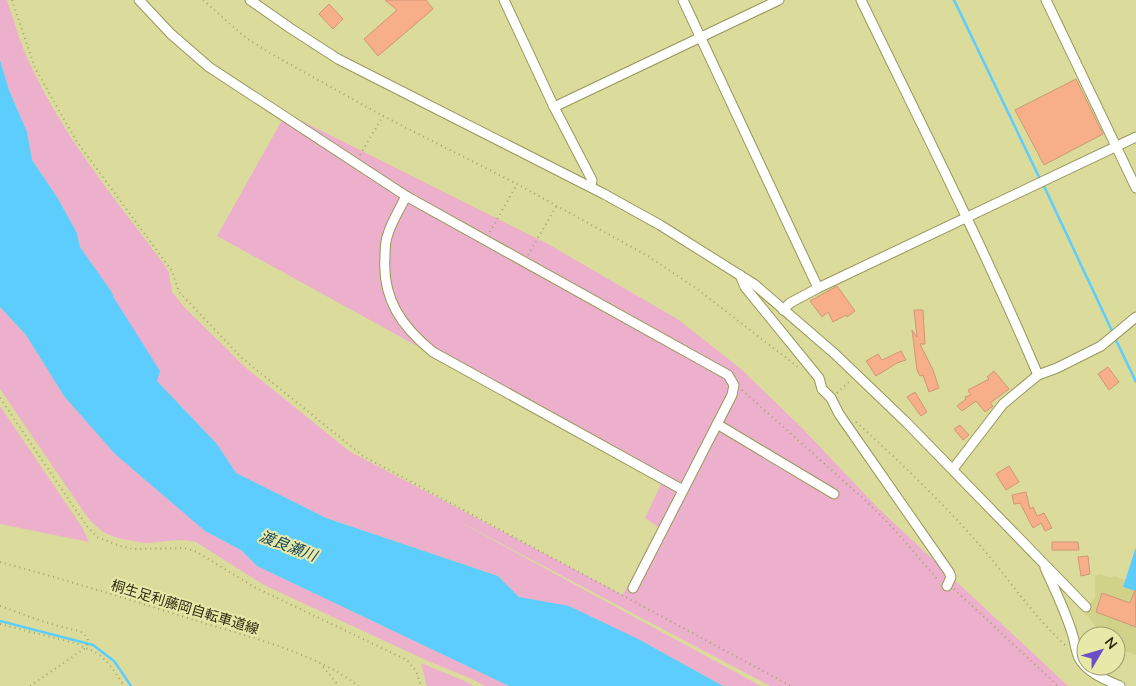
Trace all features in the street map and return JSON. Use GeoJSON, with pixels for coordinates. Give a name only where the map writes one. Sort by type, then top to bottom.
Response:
{"type":"FeatureCollection","features":[{"type":"Feature","properties":{"kind":"street"},"geometry":{"type":"LineString","coordinates":[[139,0],[171,34],[209,67],[406,196],[725,373],[731,380],[734,385],[732,395],[633,588]]}},
{"type":"Feature","properties":{"kind":"street"},"geometry":{"type":"LineString","coordinates":[[250,0],[338,58],[644,216],[754,284],[835,354],[954,469],[1086,607]]}},
{"type":"Feature","properties":{"kind":"street"},"geometry":{"type":"LineString","coordinates":[[504,0],[554,108],[592,180],[590,187]]}},
{"type":"Feature","properties":{"kind":"street"},"geometry":{"type":"LineString","coordinates":[[683,0],[818,288]]}},
{"type":"Feature","properties":{"kind":"street"},"geometry":{"type":"LineString","coordinates":[[554,108],[779,0]]}},
{"type":"Feature","properties":{"kind":"street"},"geometry":{"type":"LineString","coordinates":[[861,0],[1018,328],[1038,375]]}},
{"type":"Feature","properties":{"kind":"street"},"geometry":{"type":"LineString","coordinates":[[1046,0],[1136,188]]}},
{"type":"Feature","properties":{"kind":"street"},"geometry":{"type":"LineString","coordinates":[[783,310],[790,303],[818,288],[1136,137]]}},
{"type":"Feature","properties":{"kind":"street"},"geometry":{"type":"LineString","coordinates":[[406,196],[387,236],[384,270],[391,301],[399,317],[410,332],[433,352],[684,490]]}},
{"type":"Feature","properties":{"kind":"street"},"geometry":{"type":"LineString","coordinates":[[740,274],[745,287],[819,378],[822,389],[831,398],[839,414],[949,572],[951,577],[947,586]]}},
{"type":"Feature","properties":{"kind":"street"},"geometry":{"type":"LineString","coordinates":[[954,469],[1003,404],[1038,375],[1102,346],[1136,317]]}},
{"type":"Feature","properties":{"kind":"street"},"geometry":{"type":"LineString","coordinates":[[717,424],[834,494]]}},
{"type":"Feature","properties":{"kind":"street"},"geometry":{"type":"LineString","coordinates":[[1043,563],[1070,627],[1079,658],[1088,668],[1105,680],[1120,686]]}},
{"type":"Feature","properties":{"kind":"path"},"geometry":{"type":"LineString","coordinates":[[12,0],[35,68],[77,142],[172,272],[178,292],[242,358],[362,456],[791,686]]}},
{"type":"Feature","properties":{"kind":"path"},"geometry":{"type":"LineString","coordinates":[[203,0],[246,38],[384,116],[518,184],[648,256],[730,313],[798,367]]}},
{"type":"Feature","properties":{"kind":"path"},"geometry":{"type":"LineString","coordinates":[[363,150],[384,116]]}},
{"type":"Feature","properties":{"kind":"path"},"geometry":{"type":"LineString","coordinates":[[486,240],[518,184]]}},
{"type":"Feature","properties":{"kind":"path"},"geometry":{"type":"LineString","coordinates":[[525,262],[557,205]]}},
{"type":"Feature","properties":{"kind":"path"},"geometry":{"type":"LineString","coordinates":[[831,398],[856,375]]}},
{"type":"Feature","properties":{"kind":"path"},"geometry":{"type":"LineString","coordinates":[[731,380],[865,500],[894,529],[936,579],[953,588],[1058,686]]}},
{"type":"Feature","properties":{"kind":"path"},"geometry":{"type":"LineString","coordinates":[[0,398],[86,525],[97,537],[133,549],[185,548],[197,552],[254,587],[407,660],[416,671],[421,686]]}},
{"type":"Feature","properties":{"kind":"path"},"geometry":{"type":"LineString","coordinates":[[856,422],[958,521],[1042,621],[1066,646]]}},
{"type":"Feature","properties":{"kind":"path","name":"桐生足利藤岡自転車道線"},"geometry":{"type":"LineString","coordinates":[[0,562],[42,573],[256,639],[342,674],[358,686]]}},
{"type":"Feature","properties":{"kind":"path"},"geometry":{"type":"LineString","coordinates":[[0,606],[26,614],[42,622],[85,634],[88,638],[84,649],[30,686]]}},
{"type":"Feature","properties":{"kind":"path"},"geometry":{"type":"LineString","coordinates":[[0,624],[78,644],[84,649],[92,650],[100,655],[114,670],[124,686]]}},
{"type":"Feature","properties":{"kind":"path"},"geometry":{"type":"LineString","coordinates":[[322,665],[339,686]]}},
{"type":"Feature","properties":{"kind":"shaded area"},"geometry":{"type":"Polygon","coordinates":[[[0,0],[7,0],[28,60],[60,120],[112,195],[166,267],[169,273],[172,292],[185,308],[245,367],[349,451],[623,595],[658,527],[645,518],[661,484],[217,236],[286,113],[548,244],[679,320],[741,369],[802,428],[878,508],[1068,686],[770,686],[449,516],[761,686],[723,686],[640,640],[543,602],[519,597],[498,576],[326,518],[235,473],[217,444],[157,381],[111,291],[80,247],[77,233],[57,197],[32,160],[27,132],[9,90],[0,60],[0,0]]]}},
{"type":"Feature","properties":{"kind":"shaded area"},"geometry":{"type":"Polygon","coordinates":[[[0,307],[26,335],[64,396],[205,531],[241,550],[257,566],[509,686],[484,686],[472,679],[430,662],[264,585],[196,542],[178,540],[143,543],[121,539],[104,532],[86,515],[0,389],[0,307]]]}},
{"type":"Feature","properties":{"kind":"shaded area"},"geometry":{"type":"Polygon","coordinates":[[[0,406],[82,527],[89,542],[0,524],[0,406]]]}},
{"type":"Feature","properties":{"kind":"shaded area"},"geometry":{"type":"Polygon","coordinates":[[[1100,574],[1112,578],[1114,576],[1126,580],[1123,587],[1136,591],[1136,655],[1126,652],[1126,626],[1096,626],[1085,613],[1086,607],[1095,598],[1095,575],[1100,574]]]}},
{"type":"Feature","properties":{"kind":"shaded area"},"geometry":{"type":"Polygon","coordinates":[[[421,663],[467,682],[474,686],[427,686],[421,663]]]}},
{"type":"Feature","properties":{"kind":"water","name":"渡良瀬川"},"geometry":{"type":"Polygon","coordinates":[[[0,60],[9,90],[27,132],[32,160],[57,197],[77,233],[80,247],[111,291],[160,371],[157,381],[217,444],[236,473],[326,518],[498,576],[519,597],[569,606],[640,640],[723,686],[509,686],[257,566],[241,550],[205,531],[115,454],[64,396],[26,335],[0,307],[0,60]]]}},
{"type":"Feature","properties":{"kind":"water"},"geometry":{"type":"Polygon","coordinates":[[[1136,547],[1136,591],[1123,587],[1136,547]]]}},
{"type":"Feature","properties":{"kind":"building"},"geometry":{"type":"Polygon","coordinates":[[[385,0],[426,0],[433,9],[378,56],[364,39],[397,10],[385,0]]]}},
{"type":"Feature","properties":{"kind":"building"},"geometry":{"type":"Polygon","coordinates":[[[329,4],[343,19],[333,29],[319,14],[329,4]]]}},
{"type":"Feature","properties":{"kind":"building"},"geometry":{"type":"Polygon","coordinates":[[[1076,79],[1103,134],[1044,165],[1015,110],[1076,79]]]}},
{"type":"Feature","properties":{"kind":"building"},"geometry":{"type":"Polygon","coordinates":[[[837,286],[855,311],[847,317],[846,315],[833,322],[828,312],[822,317],[810,301],[837,286]]]}},
{"type":"Feature","properties":{"kind":"building"},"geometry":{"type":"Polygon","coordinates":[[[914,310],[923,310],[925,344],[920,344],[933,370],[939,388],[929,392],[923,375],[920,376],[917,370],[912,330],[917,337],[914,310]]]}},
{"type":"Feature","properties":{"kind":"building"},"geometry":{"type":"Polygon","coordinates":[[[901,351],[906,360],[897,363],[876,376],[866,361],[878,354],[882,360],[901,351]]]}},
{"type":"Feature","properties":{"kind":"building"},"geometry":{"type":"Polygon","coordinates":[[[1108,367],[1119,382],[1109,390],[1098,374],[1108,367]]]}},
{"type":"Feature","properties":{"kind":"building"},"geometry":{"type":"Polygon","coordinates":[[[994,371],[1009,389],[990,403],[993,406],[985,412],[976,401],[962,411],[957,406],[966,399],[965,397],[971,395],[968,390],[989,379],[987,377],[994,371]]]}},
{"type":"Feature","properties":{"kind":"building"},"geometry":{"type":"Polygon","coordinates":[[[915,392],[927,412],[921,416],[907,397],[915,392]]]}},
{"type":"Feature","properties":{"kind":"building"},"geometry":{"type":"Polygon","coordinates":[[[960,425],[969,435],[963,440],[954,429],[960,425]]]}},
{"type":"Feature","properties":{"kind":"building"},"geometry":{"type":"Polygon","coordinates":[[[1009,466],[1019,482],[1006,490],[996,474],[1009,466]]]}},
{"type":"Feature","properties":{"kind":"building"},"geometry":{"type":"Polygon","coordinates":[[[1026,492],[1030,509],[1033,507],[1037,516],[1044,513],[1052,528],[1045,531],[1041,523],[1033,528],[1020,503],[1014,504],[1012,495],[1026,492]]]}},
{"type":"Feature","properties":{"kind":"building"},"geometry":{"type":"Polygon","coordinates":[[[1052,542],[1078,542],[1079,550],[1052,550],[1052,542]]]}},
{"type":"Feature","properties":{"kind":"building"},"geometry":{"type":"Polygon","coordinates":[[[1088,556],[1090,574],[1081,576],[1078,557],[1088,556]]]}},
{"type":"Feature","properties":{"kind":"building"},"geometry":{"type":"Polygon","coordinates":[[[1135,590],[1136,627],[1096,612],[1102,593],[1130,603],[1135,590]]]}},
{"type":"Feature","properties":{"kind":"waterway"},"geometry":{"type":"LineString","coordinates":[[954,0],[1040,179]]}},
{"type":"Feature","properties":{"kind":"waterway"},"geometry":{"type":"LineString","coordinates":[[1043,184],[1113,333]]}},
{"type":"Feature","properties":{"kind":"waterway"},"geometry":{"type":"LineString","coordinates":[[1115,338],[1136,382]]}},
{"type":"Feature","properties":{"kind":"waterway"},"geometry":{"type":"LineString","coordinates":[[0,621],[93,645],[114,661],[131,686]]}}]}
